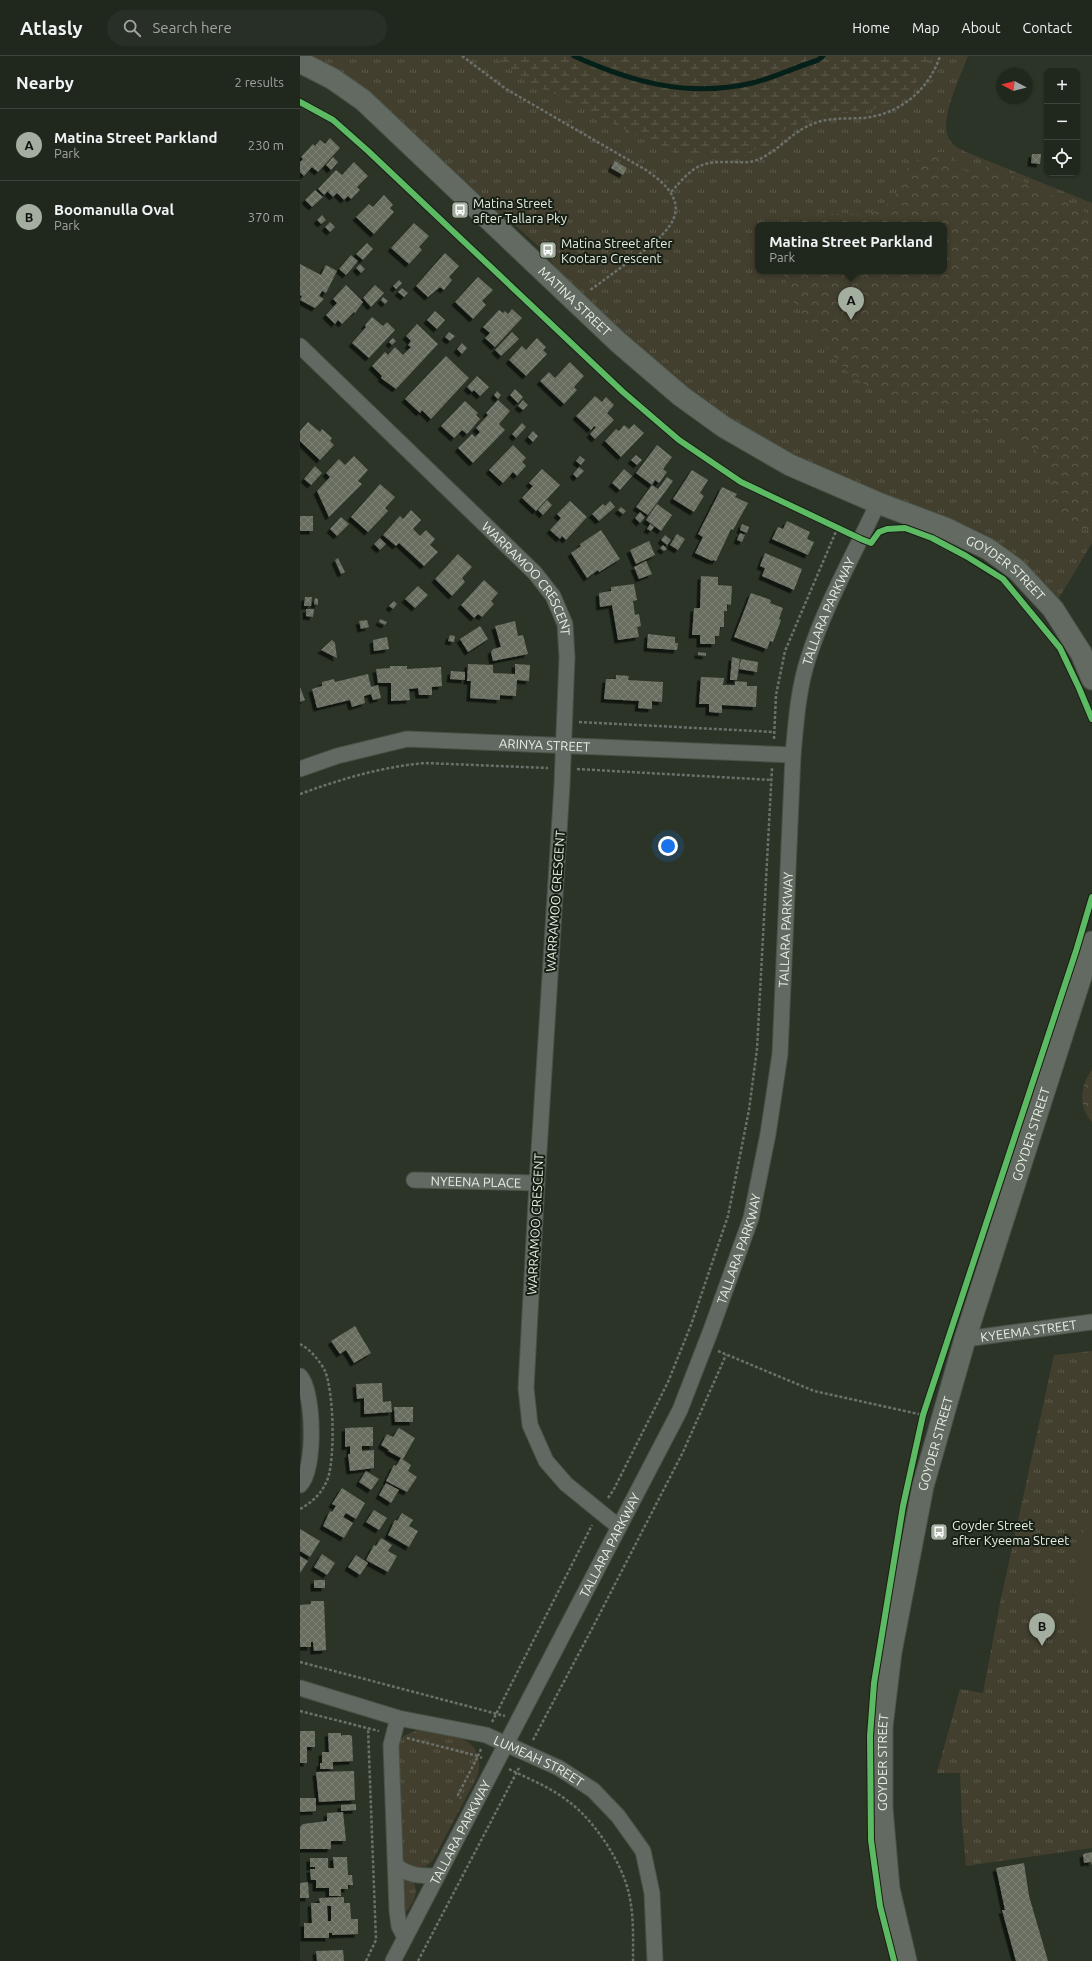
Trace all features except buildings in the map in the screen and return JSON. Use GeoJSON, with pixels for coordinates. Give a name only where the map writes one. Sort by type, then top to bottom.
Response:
{"type":"FeatureCollection","features":[{"type":"Feature","properties":{"kind":"street","name":"MATINA STREET"},"geometry":{"type":"LineString","coordinates":[[300,62],[333,79],[363,100],[574,301],[668,387],[724,427],[790,465],[878,502]]}},
{"type":"Feature","properties":{"kind":"street","name":"WARRAMOO CRESCENT"},"geometry":{"type":"LineString","coordinates":[[300,346],[535,572],[553,596],[565,624],[567,657],[563,769],[537,1183],[526,1388],[530,1425],[546,1461],[566,1484],[619,1527]]}},
{"type":"Feature","properties":{"kind":"street","name":"TALLARA PARKWAY"},"geometry":{"type":"LineString","coordinates":[[393,1961],[680,1410],[711,1330],[750,1218],[768,1134],[780,1054],[793,755],[798,707],[808,660],[823,619],[878,502]]}},
{"type":"Feature","properties":{"kind":"street","name":"GOYDER STREET"},"geometry":{"type":"LineString","coordinates":[[878,502],[945,528],[988,549],[1017,570],[1053,609],[1081,653],[1092,680]]}},
{"type":"Feature","properties":{"kind":"street","name":"ARINYA STREET"},"geometry":{"type":"LineString","coordinates":[[300,769],[337,756],[407,739],[564,744],[793,755]]}},
{"type":"Feature","properties":{"kind":"street","name":"GOYDER STREET"},"geometry":{"type":"LineString","coordinates":[[906,1961],[889,1889],[882,1808],[882,1727],[891,1652],[923,1486],[966,1339],[1092,942]]}},
{"type":"Feature","properties":{"kind":"street","name":"NYEENA PLACE"},"geometry":{"type":"LineString","coordinates":[[414,1180],[537,1183]]}},
{"type":"Feature","properties":{"kind":"street","name":"KYEEMA STREET"},"geometry":{"type":"LineString","coordinates":[[966,1339],[1092,1322]]}},
{"type":"Feature","properties":{"kind":"street"},"geometry":{"type":"LineString","coordinates":[[300,1376],[304,1381],[310,1399],[310,1465],[300,1485]]}},
{"type":"Feature","properties":{"kind":"street","name":"LUMEAH STREET"},"geometry":{"type":"LineString","coordinates":[[300,1688],[398,1718],[486,1735],[559,1768],[593,1790],[618,1816],[643,1851],[652,1893],[655,1961]]}},
{"type":"Feature","properties":{"kind":"street"},"geometry":{"type":"LineString","coordinates":[[398,1718],[391,1746],[399,1926],[405,1938]]}},
{"type":"Feature","properties":{"kind":"street"},"geometry":{"type":"LineString","coordinates":[[396,1866],[408,1874],[419,1876],[438,1876]]}},
{"type":"Feature","properties":{"kind":"path"},"geometry":{"type":"LineString","coordinates":[[462,56],[506,89],[646,170],[662,182],[671,192],[675,201],[675,217],[665,233],[574,301]]}},
{"type":"Feature","properties":{"kind":"path"},"geometry":{"type":"LineString","coordinates":[[671,192],[699,165],[717,161],[753,161],[774,152],[801,130],[811,124],[831,119],[875,116],[897,108],[913,97],[924,86],[934,70],[940,56]]}},
{"type":"Feature","properties":{"kind":"path"},"geometry":{"type":"LineString","coordinates":[[830,525],[861,539]]}},
{"type":"Feature","properties":{"kind":"path"},"geometry":{"type":"LineString","coordinates":[[472,1809],[458,1795],[478,1756],[496,1713],[599,1511],[614,1489],[668,1382],[691,1325],[728,1216],[749,1110],[757,1049],[776,695],[785,651],[837,528]]}},
{"type":"Feature","properties":{"kind":"path"},"geometry":{"type":"LineString","coordinates":[[565,720],[774,732]]}},
{"type":"Feature","properties":{"kind":"path"},"geometry":{"type":"LineString","coordinates":[[300,794],[343,779],[406,765],[426,763],[772,780]]}},
{"type":"Feature","properties":{"kind":"path"},"geometry":{"type":"LineString","coordinates":[[418,1961],[683,1452],[726,1355],[814,1391],[922,1418],[925,1408]]}},
{"type":"Feature","properties":{"kind":"path"},"geometry":{"type":"LineString","coordinates":[[300,1662],[519,1720]]}},
{"type":"Feature","properties":{"kind":"path"},"geometry":{"type":"LineString","coordinates":[[300,1711],[497,1762],[568,1800],[599,1832],[622,1874],[629,1894],[633,1928],[633,1961]]}},
{"type":"Feature","properties":{"kind":"path"},"geometry":{"type":"LineString","coordinates":[[366,1961],[376,1940],[368,1728]]}},
{"type":"Feature","properties":{"kind":"green space"},"geometry":{"type":"Polygon","coordinates":[[[311,56],[968,56],[956,86],[946,121],[946,131],[952,144],[966,152],[1092,203],[1092,543],[1056,603],[941,516],[834,476],[787,454],[704,402],[648,355],[557,270],[545,252],[517,227],[501,216],[328,65],[311,56]]]}},
{"type":"Feature","properties":{"kind":"green space"},"geometry":{"type":"Polygon","coordinates":[[[493,56],[931,56],[927,67],[914,85],[896,100],[875,109],[829,113],[816,116],[794,125],[783,132],[760,153],[760,148],[748,152],[751,155],[742,156],[683,155],[662,149],[562,97],[525,81],[493,56]]]}},
{"type":"Feature","properties":{"kind":"green space"},"geometry":{"type":"Polygon","coordinates":[[[928,152],[949,152],[963,170],[976,174],[990,165],[1092,215],[1092,530],[1072,528],[1058,520],[1047,501],[1050,482],[1046,461],[1034,449],[977,416],[950,406],[921,406],[881,393],[852,377],[830,352],[792,300],[783,274],[947,274],[947,222],[797,222],[817,214],[870,214],[894,201],[901,177],[913,163],[928,152]]]}},
{"type":"Feature","properties":{"kind":"green space"},"geometry":{"type":"Polygon","coordinates":[[[1092,1070],[1092,1122],[1084,1110],[1082,1096],[1085,1082],[1092,1070]]]}},
{"type":"Feature","properties":{"kind":"green space"},"geometry":{"type":"Polygon","coordinates":[[[1092,1351],[1092,1848],[966,1866],[962,1823],[960,1773],[937,1773],[960,1689],[983,1693],[1000,1603],[1054,1355],[1092,1351]]]}},
{"type":"Feature","properties":{"kind":"green space"},"geometry":{"type":"Polygon","coordinates":[[[1092,1513],[1092,1660],[1083,1643],[1077,1625],[1073,1586],[1078,1548],[1092,1513]]]}},
{"type":"Feature","properties":{"kind":"green space"},"geometry":{"type":"Polygon","coordinates":[[[421,1729],[443,1733],[464,1740],[472,1745],[477,1753],[479,1763],[477,1777],[433,1860],[422,1868],[418,1868],[410,1866],[402,1861],[398,1743],[405,1735],[421,1729]]]}},
{"type":"Feature","properties":{"kind":"green space"},"geometry":{"type":"Polygon","coordinates":[[[401,1876],[414,1883],[416,1891],[410,1907],[405,1913],[403,1913],[401,1876]]]}},
{"type":"Feature","properties":{"kind":"waterway"},"geometry":{"type":"LineString","coordinates":[[574,56],[639,80],[683,88],[706,89],[729,87],[760,81],[818,60],[823,56]]}},
{"type":"Feature","properties":{"kind":"cycle path"},"geometry":{"type":"LineString","coordinates":[[300,102],[333,120],[368,151],[623,392],[679,440],[741,482],[861,539],[871,543],[879,532],[887,529],[905,528],[932,538],[966,556],[1003,579],[1060,648],[1092,719]]}},
{"type":"Feature","properties":{"kind":"cycle path"},"geometry":{"type":"LineString","coordinates":[[894,1961],[880,1906],[871,1840],[870,1736],[874,1683],[903,1506],[923,1415],[1076,951],[1092,897]]}},
{"type":"Feature","properties":{"kind":"place","name":"Matina Street after Tallara Pky"},"geometry":{"type":"Point","coordinates":[460,210]}},
{"type":"Feature","properties":{"kind":"place","name":"Matina Street after Kootara Crescent"},"geometry":{"type":"Point","coordinates":[548,250]}},
{"type":"Feature","properties":{"kind":"place","name":"Matina Street Parkland"},"geometry":{"type":"Point","coordinates":[851,320]}},
{"type":"Feature","properties":{"kind":"place","name":"Goyder Street after Kyeema Street"},"geometry":{"type":"Point","coordinates":[939,1532]}},
{"type":"Feature","properties":{"kind":"place","name":"Boomanulla Oval"},"geometry":{"type":"Point","coordinates":[1042,1646]}}]}
